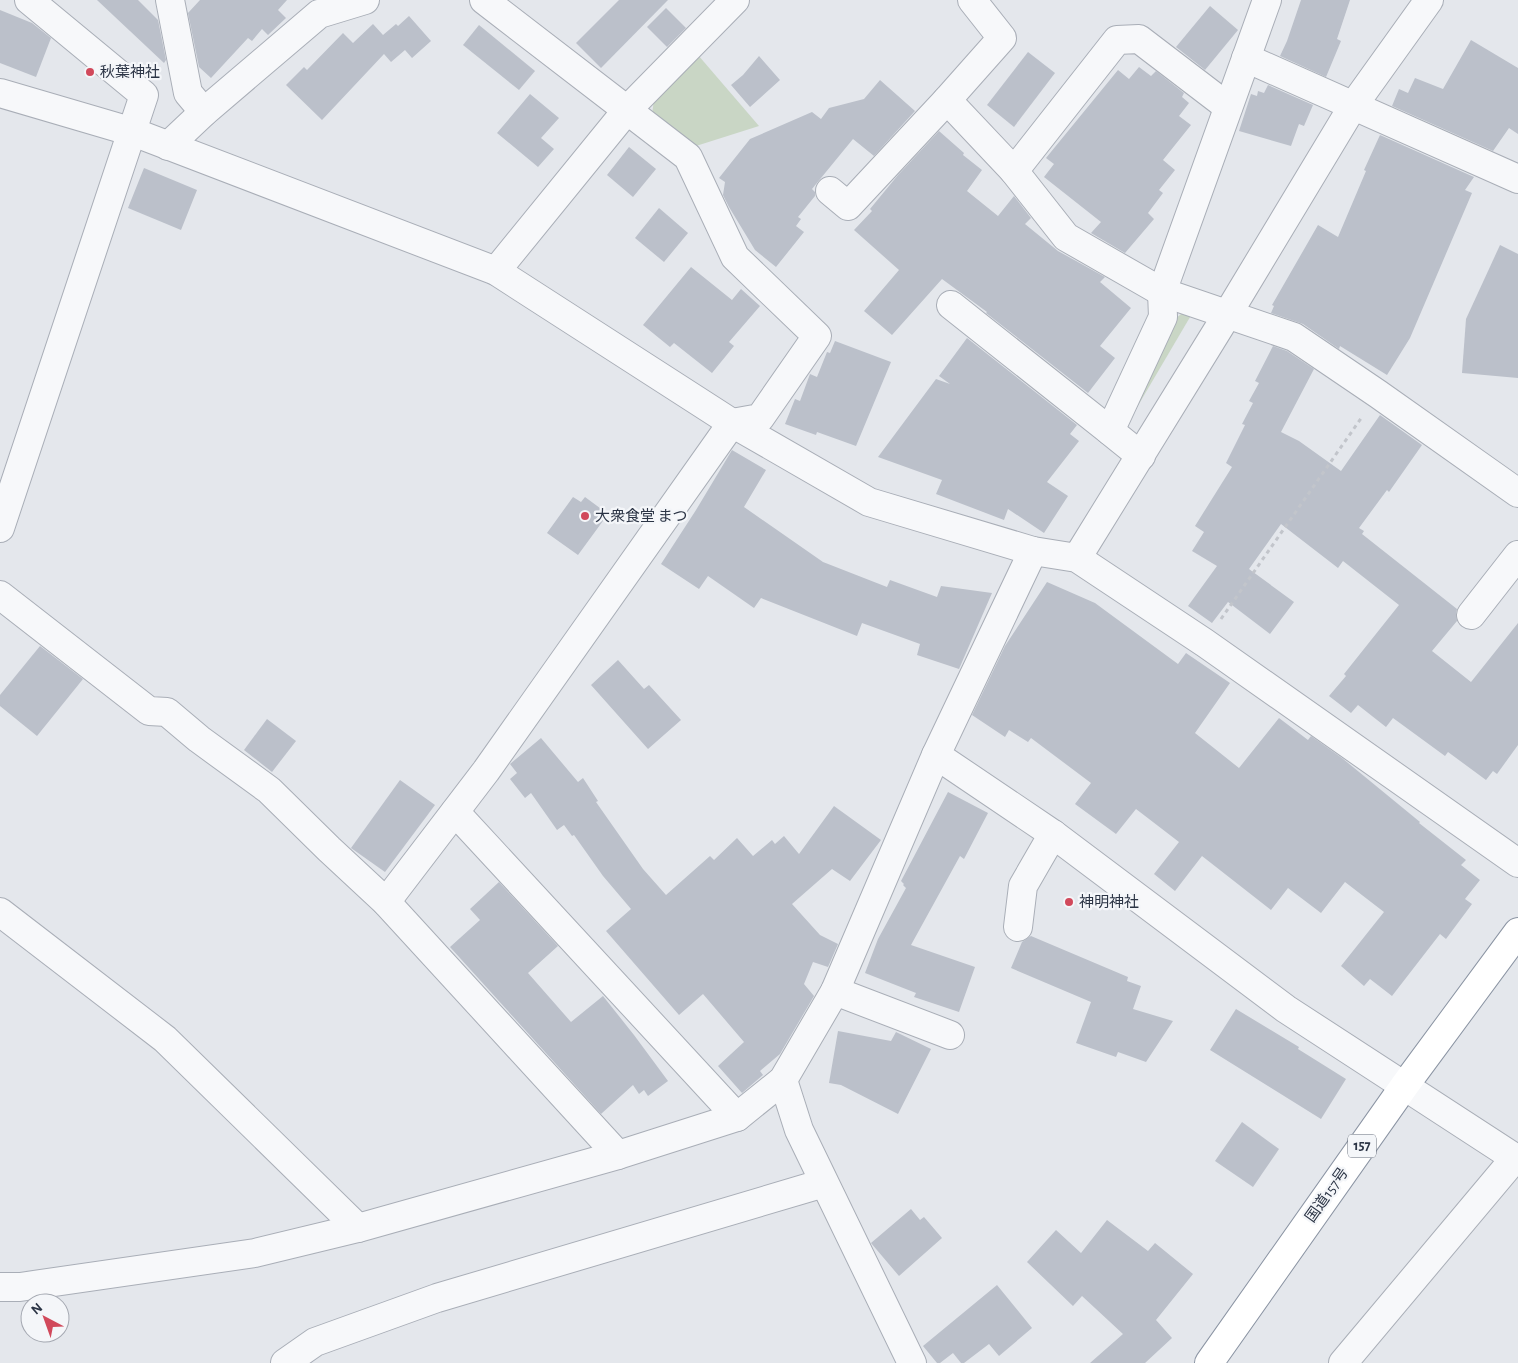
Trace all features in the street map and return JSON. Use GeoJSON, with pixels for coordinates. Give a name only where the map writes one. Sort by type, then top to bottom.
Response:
{"type":"FeatureCollection","features":[{"type":"Feature","properties":{"kind":"highway","name":"国道157号"},"geometry":{"type":"LineString","coordinates":[[1209,1363],[1405,1085],[1518,932]]}},
{"type":"Feature","properties":{"kind":"street"},"geometry":{"type":"LineString","coordinates":[[0,528],[144,95],[29,0]]}},
{"type":"Feature","properties":{"kind":"street"},"geometry":{"type":"LineString","coordinates":[[170,0],[188,93],[204,112]]}},
{"type":"Feature","properties":{"kind":"street"},"geometry":{"type":"LineString","coordinates":[[168,146],[315,7],[365,0]]}},
{"type":"Feature","properties":{"kind":"street"},"geometry":{"type":"LineString","coordinates":[[386,902],[492,762],[732,423],[760,418],[817,336],[735,257],[688,157],[484,0]]}},
{"type":"Feature","properties":{"kind":"street"},"geometry":{"type":"LineString","coordinates":[[496,271],[627,110],[735,0]]}},
{"type":"Feature","properties":{"kind":"street"},"geometry":{"type":"LineString","coordinates":[[1110,431],[1163,317],[1162,292],[1267,0]]}},
{"type":"Feature","properties":{"kind":"street"},"geometry":{"type":"LineString","coordinates":[[1077,558],[1353,106],[1429,0]]}},
{"type":"Feature","properties":{"kind":"street"},"geometry":{"type":"LineString","coordinates":[[830,191],[848,206],[1002,38],[975,1]]}},
{"type":"Feature","properties":{"kind":"street"},"geometry":{"type":"LineString","coordinates":[[1014,171],[1117,40],[1139,39],[1228,107]]}},
{"type":"Feature","properties":{"kind":"street"},"geometry":{"type":"LineString","coordinates":[[1246,58],[1518,179]]}},
{"type":"Feature","properties":{"kind":"street"},"geometry":{"type":"LineString","coordinates":[[0,93],[133,132],[496,271],[732,423],[869,502],[1033,551],[1077,558],[1205,643],[1518,863]]}},
{"type":"Feature","properties":{"kind":"street"},"geometry":{"type":"LineString","coordinates":[[947,100],[1014,171],[1066,237],[1162,292],[1294,337],[1518,493]]}},
{"type":"Feature","properties":{"kind":"street"},"geometry":{"type":"LineString","coordinates":[[951,305],[1140,456]]}},
{"type":"Feature","properties":{"kind":"street"},"geometry":{"type":"LineString","coordinates":[[0,1287],[20,1287],[255,1253],[358,1228],[618,1155],[737,1117],[783,1080],[836,991],[936,755],[1033,551]]}},
{"type":"Feature","properties":{"kind":"street"},"geometry":{"type":"LineString","coordinates":[[1471,615],[1518,555]]}},
{"type":"Feature","properties":{"kind":"street"},"geometry":{"type":"LineString","coordinates":[[0,595],[148,711],[168,712],[199,739],[269,790],[386,902],[618,1155]]}},
{"type":"Feature","properties":{"kind":"street"},"geometry":{"type":"LineString","coordinates":[[936,755],[1053,834],[1286,1009],[1517,1159],[1342,1363]]}},
{"type":"Feature","properties":{"kind":"street"},"geometry":{"type":"LineString","coordinates":[[454,812],[737,1117]]}},
{"type":"Feature","properties":{"kind":"street"},"geometry":{"type":"LineString","coordinates":[[1018,927],[1023,886],[1053,834]]}},
{"type":"Feature","properties":{"kind":"street"},"geometry":{"type":"LineString","coordinates":[[0,912],[165,1039],[358,1228]]}},
{"type":"Feature","properties":{"kind":"street"},"geometry":{"type":"LineString","coordinates":[[836,991],[950,1035]]}},
{"type":"Feature","properties":{"kind":"street"},"geometry":{"type":"LineString","coordinates":[[783,1080],[799,1130],[912,1363]]}},
{"type":"Feature","properties":{"kind":"street"},"geometry":{"type":"LineString","coordinates":[[285,1363],[315,1342],[437,1298],[824,1183]]}},
{"type":"Feature","properties":{"kind":"path"},"geometry":{"type":"LineString","coordinates":[[1205,643],[1378,394]]}},
{"type":"Feature","properties":{"kind":"green space"},"geometry":{"type":"Polygon","coordinates":[[[698,55],[759,126],[696,146],[652,115],[654,99],[698,55]]]}},
{"type":"Feature","properties":{"kind":"green space"},"geometry":{"type":"Polygon","coordinates":[[[1186,310],[1193,312],[1126,426],[1169,324],[1186,310]]]}},
{"type":"Feature","properties":{"kind":"building"},"geometry":{"type":"Polygon","coordinates":[[[97,0],[138,0],[158,20],[166,60],[164,63],[97,0]]]}},
{"type":"Feature","properties":{"kind":"building"},"geometry":{"type":"Polygon","coordinates":[[[200,0],[287,0],[278,10],[286,18],[268,35],[262,29],[252,41],[248,38],[211,78],[199,67],[188,13],[200,0]]]}},
{"type":"Feature","properties":{"kind":"building"},"geometry":{"type":"Polygon","coordinates":[[[619,0],[668,0],[601,68],[576,43],[619,0]]]}},
{"type":"Feature","properties":{"kind":"building"},"geometry":{"type":"Polygon","coordinates":[[[1301,0],[1350,0],[1337,39],[1341,41],[1326,77],[1280,56],[1301,0]]]}},
{"type":"Feature","properties":{"kind":"building"},"geometry":{"type":"Polygon","coordinates":[[[1210,6],[1238,30],[1205,70],[1176,47],[1210,6]]]}},
{"type":"Feature","properties":{"kind":"building"},"geometry":{"type":"Polygon","coordinates":[[[666,8],[686,28],[667,47],[647,27],[666,8]]]}},
{"type":"Feature","properties":{"kind":"building"},"geometry":{"type":"Polygon","coordinates":[[[0,10],[32,23],[51,38],[36,77],[0,63],[0,10]]]}},
{"type":"Feature","properties":{"kind":"building"},"geometry":{"type":"Polygon","coordinates":[[[409,16],[431,41],[412,58],[405,50],[391,62],[384,54],[322,120],[286,85],[304,67],[307,70],[343,33],[353,43],[373,24],[383,35],[396,24],[398,26],[409,16]]]}},
{"type":"Feature","properties":{"kind":"building"},"geometry":{"type":"Polygon","coordinates":[[[479,25],[535,71],[519,90],[463,45],[479,25]]]}},
{"type":"Feature","properties":{"kind":"building"},"geometry":{"type":"Polygon","coordinates":[[[1471,40],[1518,68],[1518,134],[1509,128],[1493,151],[1392,106],[1399,89],[1408,93],[1415,78],[1443,89],[1471,40]]]}},
{"type":"Feature","properties":{"kind":"building"},"geometry":{"type":"Polygon","coordinates":[[[1028,52],[1055,73],[1014,127],[987,105],[1028,52]]]}},
{"type":"Feature","properties":{"kind":"building"},"geometry":{"type":"Polygon","coordinates":[[[759,56],[780,80],[750,107],[731,85],[743,75],[759,56]]]}},
{"type":"Feature","properties":{"kind":"building"},"geometry":{"type":"Polygon","coordinates":[[[1139,67],[1151,76],[1156,71],[1184,93],[1182,97],[1189,103],[1179,116],[1191,125],[1163,160],[1175,170],[1159,190],[1163,193],[1148,213],[1154,219],[1125,253],[1091,233],[1101,222],[1044,177],[1054,164],[1046,158],[1118,70],[1129,79],[1139,67]]]}},
{"type":"Feature","properties":{"kind":"building"},"geometry":{"type":"Polygon","coordinates":[[[880,80],[915,111],[874,156],[853,139],[812,189],[815,192],[815,196],[798,217],[801,219],[796,226],[804,232],[776,267],[755,250],[723,195],[725,182],[719,178],[750,139],[812,112],[821,119],[829,108],[864,99],[880,80]]]}},
{"type":"Feature","properties":{"kind":"building"},"geometry":{"type":"Polygon","coordinates":[[[1268,85],[1313,105],[1304,126],[1299,124],[1291,146],[1239,131],[1251,94],[1257,96],[1258,91],[1264,93],[1268,85]]]}},
{"type":"Feature","properties":{"kind":"building"},"geometry":{"type":"Polygon","coordinates":[[[530,94],[559,118],[541,138],[554,149],[538,167],[497,133],[530,94]]]}},
{"type":"Feature","properties":{"kind":"building"},"geometry":{"type":"Polygon","coordinates":[[[939,131],[964,153],[963,155],[982,170],[967,191],[998,216],[1014,196],[1031,218],[1025,224],[1058,251],[1105,277],[1100,282],[1131,308],[1100,346],[1115,358],[1088,393],[987,312],[942,279],[892,335],[864,311],[899,270],[854,230],[872,211],[870,209],[898,175],[939,131]]]}},
{"type":"Feature","properties":{"kind":"building"},"geometry":{"type":"Polygon","coordinates":[[[1380,135],[1474,177],[1465,190],[1472,193],[1410,338],[1387,375],[1340,346],[1339,349],[1303,324],[1271,313],[1274,306],[1272,305],[1318,225],[1338,237],[1380,135]]]}},
{"type":"Feature","properties":{"kind":"building"},"geometry":{"type":"Polygon","coordinates":[[[629,147],[656,169],[633,197],[607,175],[629,147]]]}},
{"type":"Feature","properties":{"kind":"building"},"geometry":{"type":"Polygon","coordinates":[[[144,168],[197,190],[181,230],[128,208],[144,168]]]}},
{"type":"Feature","properties":{"kind":"building"},"geometry":{"type":"Polygon","coordinates":[[[659,208],[688,233],[664,262],[635,238],[659,208]]]}},
{"type":"Feature","properties":{"kind":"building"},"geometry":{"type":"Polygon","coordinates":[[[1500,245],[1518,254],[1518,378],[1462,373],[1466,319],[1500,245]]]}},
{"type":"Feature","properties":{"kind":"building"},"geometry":{"type":"Polygon","coordinates":[[[691,267],[732,300],[741,289],[760,306],[729,342],[734,346],[712,373],[674,343],[670,347],[643,325],[691,267]]]}},
{"type":"Feature","properties":{"kind":"building"},"geometry":{"type":"Polygon","coordinates":[[[967,338],[1077,425],[1070,434],[1079,441],[1047,482],[1068,496],[1044,533],[1008,509],[1004,520],[936,494],[942,480],[878,457],[936,379],[950,384],[939,376],[967,338]]]}},
{"type":"Feature","properties":{"kind":"building"},"geometry":{"type":"Polygon","coordinates":[[[835,341],[891,362],[856,446],[817,432],[816,435],[785,424],[795,399],[800,401],[810,374],[817,377],[827,352],[830,353],[835,341]]]}},
{"type":"Feature","properties":{"kind":"building"},"geometry":{"type":"Polygon","coordinates":[[[1273,346],[1287,351],[1314,369],[1281,432],[1299,441],[1341,471],[1380,415],[1422,445],[1389,492],[1387,490],[1359,528],[1364,531],[1362,534],[1457,609],[1457,621],[1432,651],[1471,682],[1518,623],[1518,745],[1497,774],[1493,771],[1486,780],[1448,752],[1445,756],[1393,718],[1386,727],[1358,705],[1351,713],[1329,696],[1346,676],[1344,674],[1399,605],[1343,561],[1338,568],[1281,524],[1249,569],[1294,602],[1270,634],[1228,602],[1212,623],[1188,606],[1217,566],[1192,551],[1204,532],[1195,526],[1232,467],[1226,463],[1245,425],[1242,424],[1253,403],[1249,401],[1259,383],[1255,381],[1273,346]]]}},
{"type":"Feature","properties":{"kind":"building"},"geometry":{"type":"Polygon","coordinates":[[[732,450],[766,470],[744,507],[823,562],[887,587],[890,580],[937,597],[941,586],[992,593],[959,669],[917,655],[920,644],[862,623],[857,636],[761,598],[754,608],[708,576],[699,589],[661,564],[732,450]]]}},
{"type":"Feature","properties":{"kind":"building","name":"大衆食堂 まつ"},"geometry":{"type":"Polygon","coordinates":[[[573,497],[581,502],[585,497],[608,514],[578,555],[547,533],[573,497]]]}},
{"type":"Feature","properties":{"kind":"building"},"geometry":{"type":"Polygon","coordinates":[[[1047,582],[1095,603],[1178,664],[1186,653],[1230,683],[1195,733],[1239,768],[1279,718],[1308,740],[1311,736],[1342,758],[1466,860],[1461,865],[1480,880],[1465,899],[1472,904],[1446,939],[1440,934],[1392,996],[1370,979],[1364,986],[1341,966],[1384,912],[1345,882],[1321,913],[1288,888],[1271,910],[1202,856],[1175,891],[1154,874],[1179,842],[1136,809],[1116,834],[1075,804],[1091,783],[1031,738],[1028,742],[1009,730],[1005,737],[972,715],[1005,646],[1047,582]]]}},
{"type":"Feature","properties":{"kind":"building"},"geometry":{"type":"Polygon","coordinates":[[[40,646],[83,679],[37,736],[0,706],[0,695],[40,646]]]}},
{"type":"Feature","properties":{"kind":"building"},"geometry":{"type":"Polygon","coordinates":[[[618,660],[644,689],[649,685],[681,720],[648,749],[591,685],[618,660]]]}},
{"type":"Feature","properties":{"kind":"building"},"geometry":{"type":"Polygon","coordinates":[[[267,719],[296,741],[272,772],[244,750],[267,719]]]}},
{"type":"Feature","properties":{"kind":"building"},"geometry":{"type":"Polygon","coordinates":[[[541,738],[578,782],[583,778],[598,801],[596,802],[643,869],[666,895],[710,856],[714,860],[737,838],[753,856],[772,840],[775,844],[784,836],[799,854],[834,806],[881,840],[850,881],[832,869],[792,904],[820,935],[838,944],[828,967],[813,962],[804,984],[814,996],[780,1054],[760,1071],[763,1075],[742,1093],[718,1066],[744,1042],[703,994],[679,1015],[606,931],[631,909],[603,876],[574,835],[572,836],[564,825],[557,830],[531,793],[525,798],[510,779],[517,773],[510,764],[541,738]]]}},
{"type":"Feature","properties":{"kind":"building"},"geometry":{"type":"Polygon","coordinates":[[[400,780],[435,805],[385,872],[351,848],[400,780]]]}},
{"type":"Feature","properties":{"kind":"building"},"geometry":{"type":"Polygon","coordinates":[[[948,792],[988,813],[964,859],[960,856],[911,945],[975,967],[959,1012],[914,997],[916,993],[865,973],[878,939],[906,888],[901,881],[948,792]]]}},
{"type":"Feature","properties":{"kind":"building"},"geometry":{"type":"Polygon","coordinates":[[[499,882],[558,946],[528,973],[571,1022],[603,996],[668,1081],[648,1096],[644,1090],[639,1094],[633,1085],[601,1114],[450,947],[480,920],[470,909],[499,882]]]}},
{"type":"Feature","properties":{"kind":"building"},"geometry":{"type":"Polygon","coordinates":[[[1031,936],[1128,977],[1127,981],[1141,986],[1133,1009],[1173,1021],[1146,1062],[1118,1052],[1116,1057],[1076,1043],[1091,1002],[1011,968],[1022,942],[1031,936]]]}},
{"type":"Feature","properties":{"kind":"building"},"geometry":{"type":"Polygon","coordinates":[[[1236,1009],[1299,1047],[1298,1049],[1346,1079],[1321,1119],[1210,1050],[1236,1009]]]}},
{"type":"Feature","properties":{"kind":"building"},"geometry":{"type":"Polygon","coordinates":[[[838,1031],[891,1041],[896,1032],[931,1049],[898,1114],[841,1085],[829,1083],[838,1031]]]}},
{"type":"Feature","properties":{"kind":"building"},"geometry":{"type":"Polygon","coordinates":[[[1242,1122],[1279,1149],[1253,1187],[1215,1161],[1242,1122]]]}},
{"type":"Feature","properties":{"kind":"building"},"geometry":{"type":"Polygon","coordinates":[[[911,1209],[920,1220],[924,1217],[942,1238],[899,1276],[871,1243],[911,1209]]]}},
{"type":"Feature","properties":{"kind":"building"},"geometry":{"type":"Polygon","coordinates":[[[1107,1220],[1148,1251],[1155,1243],[1193,1274],[1156,1320],[1172,1338],[1145,1363],[1090,1363],[1123,1334],[1082,1296],[1073,1306],[1027,1262],[1056,1230],[1081,1253],[1107,1220]]]}},
{"type":"Feature","properties":{"kind":"building"},"geometry":{"type":"Polygon","coordinates":[[[997,1285],[1032,1328],[999,1356],[989,1344],[964,1363],[961,1363],[953,1353],[940,1363],[937,1363],[923,1346],[997,1285]]]}},
{"type":"Feature","properties":{"kind":"place","name":"秋葉神社"},"geometry":{"type":"Point","coordinates":[90,72]}},
{"type":"Feature","properties":{"kind":"place","name":"大衆食堂 まつ"},"geometry":{"type":"Point","coordinates":[585,516]}},
{"type":"Feature","properties":{"kind":"place","name":"神明神社"},"geometry":{"type":"Point","coordinates":[1069,902]}}]}
